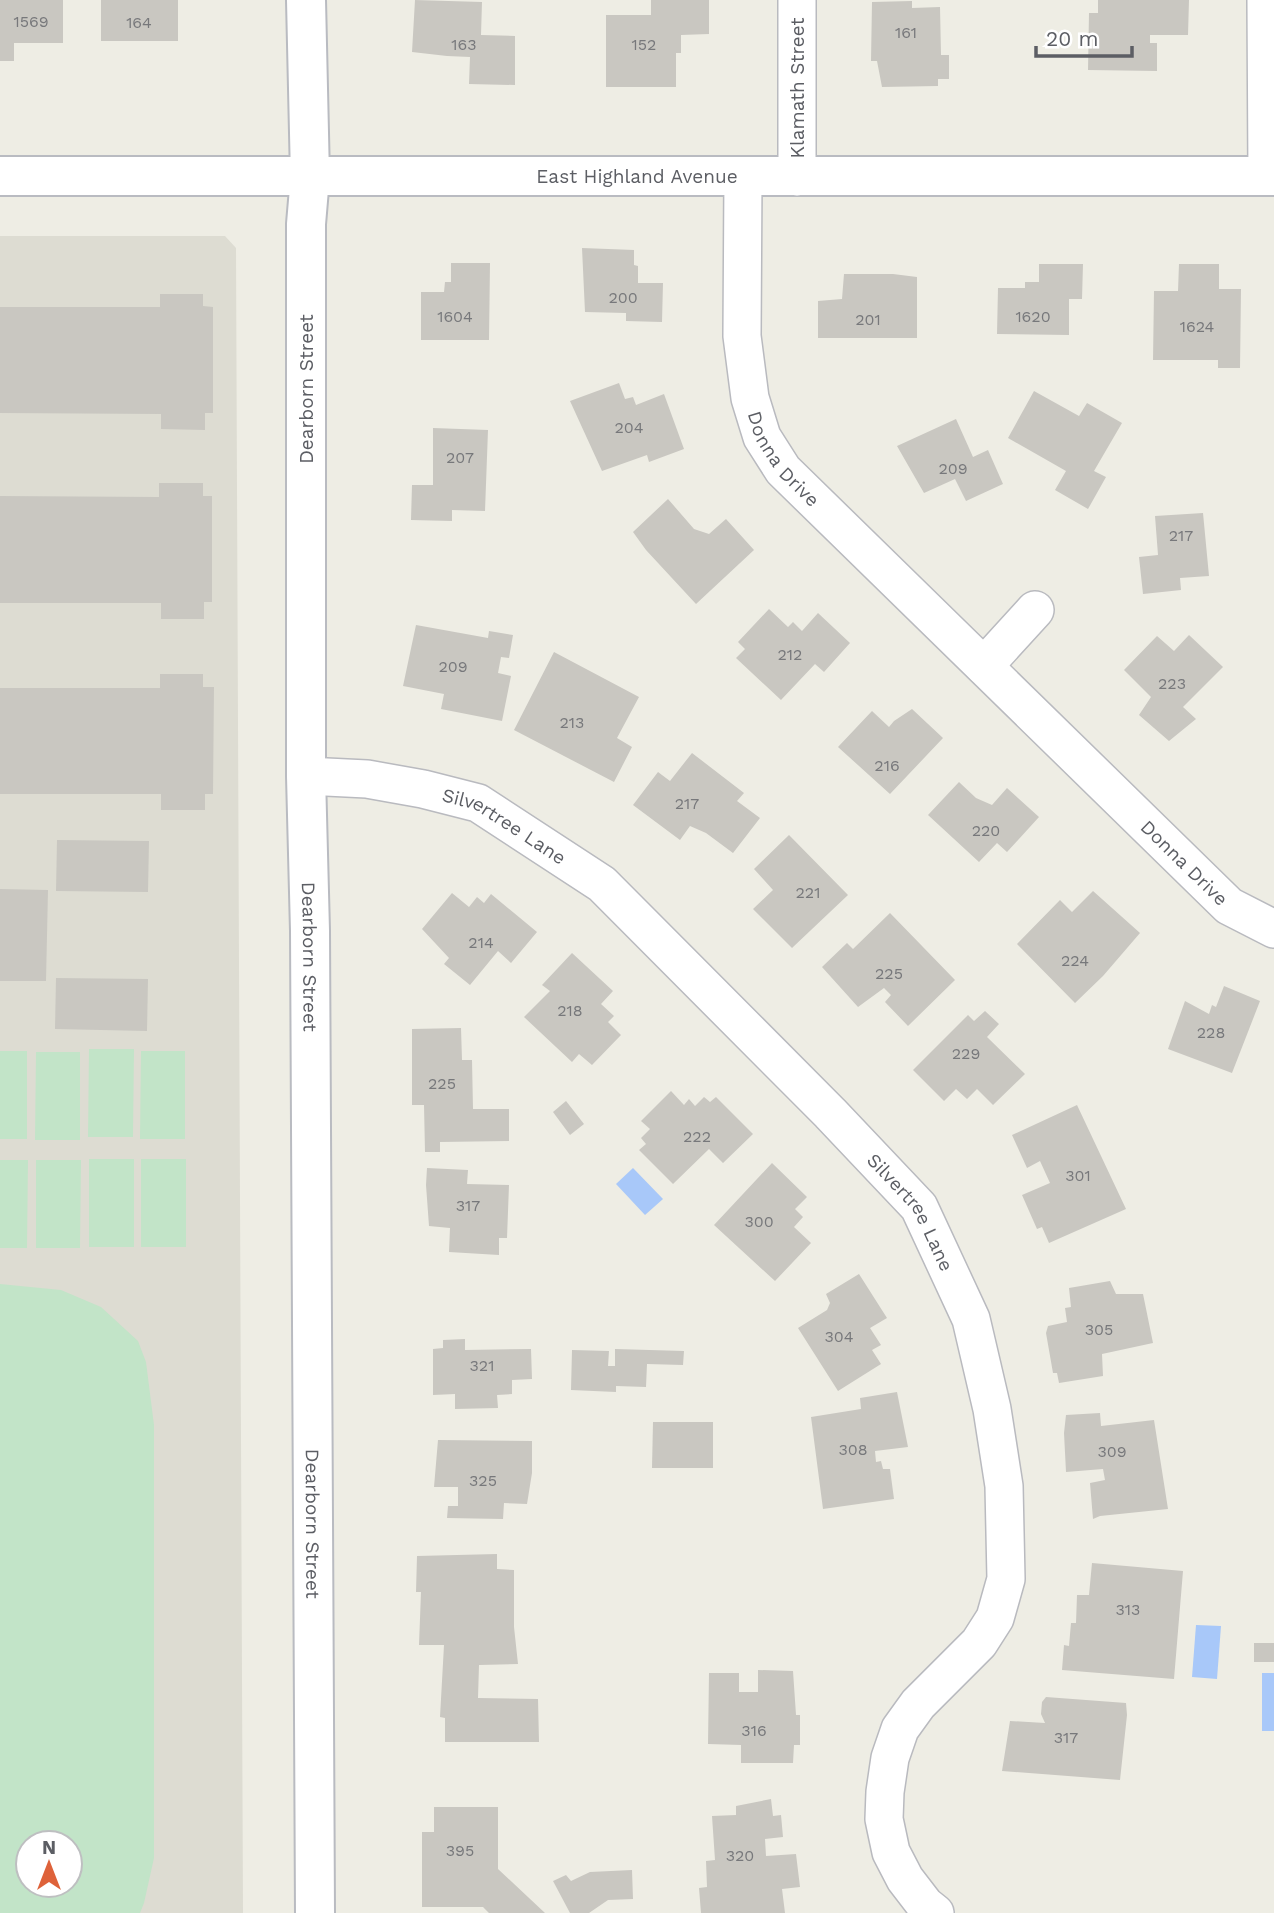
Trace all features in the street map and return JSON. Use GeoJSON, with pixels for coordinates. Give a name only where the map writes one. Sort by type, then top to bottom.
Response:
{"type":"FeatureCollection","features":[{"type":"Feature","properties":{"kind":"street","name":"Dearborn Street"},"geometry":{"type":"LineString","coordinates":[[306,0],[310,177],[306,225],[306,776],[310,945],[315,1913]]}},
{"type":"Feature","properties":{"kind":"street","name":"Klamath Street"},"geometry":{"type":"LineString","coordinates":[[797,0],[797,177]]}},
{"type":"Feature","properties":{"kind":"street"},"geometry":{"type":"LineString","coordinates":[[1266,0],[1271,176]]}},
{"type":"Feature","properties":{"kind":"street","name":"East Highland Avenue"},"geometry":{"type":"LineString","coordinates":[[0,176],[1271,176]]}},
{"type":"Feature","properties":{"kind":"street","name":"Donna Drive"},"geometry":{"type":"LineString","coordinates":[[743,177],[742,336],[750,398],[762,437],[783,470],[1229,906],[1274,929]]}},
{"type":"Feature","properties":{"kind":"street"},"geometry":{"type":"LineString","coordinates":[[984,666],[1035,610]]}},
{"type":"Feature","properties":{"kind":"street","name":"Silvertree Lane"},"geometry":{"type":"LineString","coordinates":[[306,776],[367,779],[478,803],[602,884],[821,1104],[919,1207],[971,1319],[992,1409],[1004,1486],[1006,1579],[995,1618],[979,1643],[918,1703],[900,1729],[890,1758],[884,1819],[891,1853],[905,1879],[925,1905],[935,1913]]}},
{"type":"Feature","properties":{"kind":"shaded area"},"geometry":{"type":"Polygon","coordinates":[[[0,236],[225,236],[236,248],[243,1913],[0,1913],[0,236]]]}},
{"type":"Feature","properties":{"kind":"green space"},"geometry":{"type":"Polygon","coordinates":[[[89,1049],[134,1049],[133,1137],[88,1137],[89,1049]]]}},
{"type":"Feature","properties":{"kind":"green space"},"geometry":{"type":"Polygon","coordinates":[[[0,1051],[27,1051],[27,1139],[0,1139],[0,1051]]]}},
{"type":"Feature","properties":{"kind":"green space"},"geometry":{"type":"Polygon","coordinates":[[[141,1051],[185,1051],[185,1139],[140,1139],[141,1051]]]}},
{"type":"Feature","properties":{"kind":"green space"},"geometry":{"type":"Polygon","coordinates":[[[36,1052],[80,1052],[80,1140],[35,1140],[36,1052]]]}},
{"type":"Feature","properties":{"kind":"green space"},"geometry":{"type":"Polygon","coordinates":[[[89,1159],[134,1159],[134,1247],[89,1247],[89,1159]]]}},
{"type":"Feature","properties":{"kind":"green space"},"geometry":{"type":"Polygon","coordinates":[[[141,1159],[186,1159],[186,1247],[141,1247],[141,1159]]]}},
{"type":"Feature","properties":{"kind":"green space"},"geometry":{"type":"Polygon","coordinates":[[[0,1160],[28,1160],[27,1248],[0,1248],[0,1160]]]}},
{"type":"Feature","properties":{"kind":"green space"},"geometry":{"type":"Polygon","coordinates":[[[36,1160],[81,1160],[80,1248],[36,1248],[36,1160]]]}},
{"type":"Feature","properties":{"kind":"green space"},"geometry":{"type":"Polygon","coordinates":[[[0,1284],[61,1290],[101,1307],[138,1341],[146,1362],[154,1425],[154,1858],[140,1913],[0,1913],[0,1284]]]}},
{"type":"Feature","properties":{"kind":"water"},"geometry":{"type":"Polygon","coordinates":[[[633,1168],[663,1199],[645,1215],[616,1184],[633,1168]]]}},
{"type":"Feature","properties":{"kind":"water"},"geometry":{"type":"Polygon","coordinates":[[[1196,1625],[1221,1626],[1217,1679],[1192,1677],[1196,1625]]]}},
{"type":"Feature","properties":{"kind":"water"},"geometry":{"type":"Polygon","coordinates":[[[1262,1673],[1274,1673],[1274,1731],[1262,1731],[1262,1673]]]}},
{"type":"Feature","properties":{"kind":"building"},"geometry":{"type":"Polygon","coordinates":[[[0,0],[63,0],[63,43],[14,43],[14,61],[0,61],[0,0]]]}},
{"type":"Feature","properties":{"kind":"building"},"geometry":{"type":"Polygon","coordinates":[[[101,0],[178,0],[178,41],[101,41],[101,0]]]}},
{"type":"Feature","properties":{"kind":"building"},"geometry":{"type":"Polygon","coordinates":[[[415,0],[482,2],[481,35],[515,36],[515,85],[469,84],[470,57],[412,52],[415,0]]]}},
{"type":"Feature","properties":{"kind":"building"},"geometry":{"type":"Polygon","coordinates":[[[651,0],[709,0],[709,34],[681,35],[681,53],[676,53],[676,87],[606,87],[606,15],[651,15],[651,0]]]}},
{"type":"Feature","properties":{"kind":"building"},"geometry":{"type":"Polygon","coordinates":[[[1098,0],[1189,0],[1188,35],[1150,35],[1150,43],[1157,43],[1157,71],[1088,70],[1089,13],[1098,13],[1098,0]]]}},
{"type":"Feature","properties":{"kind":"building"},"geometry":{"type":"Polygon","coordinates":[[[912,1],[912,8],[940,7],[941,55],[949,55],[949,79],[938,79],[938,86],[882,87],[877,61],[871,61],[872,2],[912,1]]]}},
{"type":"Feature","properties":{"kind":"building"},"geometry":{"type":"Polygon","coordinates":[[[582,248],[634,250],[638,283],[663,283],[662,322],[626,321],[626,313],[585,312],[582,248]]]}},
{"type":"Feature","properties":{"kind":"building"},"geometry":{"type":"Polygon","coordinates":[[[451,263],[490,263],[489,340],[421,340],[421,292],[444,292],[445,282],[451,282],[451,263]]]}},
{"type":"Feature","properties":{"kind":"building"},"geometry":{"type":"Polygon","coordinates":[[[1039,264],[1083,264],[1082,299],[1069,299],[1069,335],[997,334],[998,288],[1025,288],[1025,282],[1039,282],[1039,264]]]}},
{"type":"Feature","properties":{"kind":"building"},"geometry":{"type":"Polygon","coordinates":[[[1179,264],[1219,264],[1219,289],[1241,289],[1240,368],[1218,368],[1218,360],[1153,360],[1154,291],[1178,291],[1179,264]]]}},
{"type":"Feature","properties":{"kind":"building"},"geometry":{"type":"Polygon","coordinates":[[[844,274],[917,277],[917,338],[818,338],[818,301],[842,299],[844,274]]]}},
{"type":"Feature","properties":{"kind":"building"},"geometry":{"type":"Polygon","coordinates":[[[160,294],[203,294],[203,306],[213,307],[213,413],[205,413],[205,430],[161,429],[161,414],[0,413],[0,307],[160,307],[160,294]]]}},
{"type":"Feature","properties":{"kind":"building"},"geometry":{"type":"Polygon","coordinates":[[[619,383],[625,399],[633,397],[636,405],[664,394],[684,449],[649,462],[647,455],[602,471],[570,401],[619,383]]]}},
{"type":"Feature","properties":{"kind":"building"},"geometry":{"type":"Polygon","coordinates":[[[1034,391],[1079,416],[1087,403],[1122,423],[1094,471],[1106,477],[1088,509],[1055,490],[1066,471],[1008,438],[1034,391]]]}},
{"type":"Feature","properties":{"kind":"building"},"geometry":{"type":"Polygon","coordinates":[[[956,419],[973,457],[988,450],[1003,484],[966,501],[955,479],[924,493],[897,446],[956,419]]]}},
{"type":"Feature","properties":{"kind":"building"},"geometry":{"type":"Polygon","coordinates":[[[433,428],[488,430],[485,511],[452,510],[452,521],[411,520],[412,485],[433,485],[433,428]]]}},
{"type":"Feature","properties":{"kind":"building"},"geometry":{"type":"Polygon","coordinates":[[[159,483],[203,483],[203,496],[212,496],[212,602],[204,602],[204,619],[161,619],[161,603],[0,603],[0,496],[159,497],[159,483]]]}},
{"type":"Feature","properties":{"kind":"building"},"geometry":{"type":"Polygon","coordinates":[[[668,499],[694,529],[709,534],[726,519],[754,550],[696,604],[633,532],[668,499]]]}},
{"type":"Feature","properties":{"kind":"building"},"geometry":{"type":"Polygon","coordinates":[[[1203,513],[1209,576],[1180,578],[1181,590],[1143,594],[1139,557],[1158,555],[1155,516],[1203,513]]]}},
{"type":"Feature","properties":{"kind":"building"},"geometry":{"type":"Polygon","coordinates":[[[769,609],[788,627],[793,622],[802,631],[818,613],[850,643],[824,672],[815,664],[781,700],[736,658],[745,649],[738,642],[769,609]]]}},
{"type":"Feature","properties":{"kind":"building"},"geometry":{"type":"Polygon","coordinates":[[[416,625],[488,638],[489,631],[513,635],[509,658],[501,657],[498,673],[511,676],[502,721],[441,709],[444,694],[403,686],[416,625]]]}},
{"type":"Feature","properties":{"kind":"building"},"geometry":{"type":"Polygon","coordinates":[[[1189,635],[1223,667],[1183,707],[1196,719],[1169,741],[1139,715],[1151,697],[1124,670],[1157,636],[1174,651],[1189,635]]]}},
{"type":"Feature","properties":{"kind":"building"},"geometry":{"type":"Polygon","coordinates":[[[554,652],[639,697],[617,738],[632,747],[614,782],[514,730],[554,652]]]}},
{"type":"Feature","properties":{"kind":"building"},"geometry":{"type":"Polygon","coordinates":[[[160,674],[203,674],[203,687],[214,687],[213,794],[205,794],[205,810],[161,810],[161,794],[0,794],[0,688],[160,688],[160,674]]]}},
{"type":"Feature","properties":{"kind":"building"},"geometry":{"type":"Polygon","coordinates":[[[912,709],[943,738],[890,794],[838,747],[872,711],[889,727],[912,709]]]}},
{"type":"Feature","properties":{"kind":"building"},"geometry":{"type":"Polygon","coordinates":[[[692,753],[744,793],[737,801],[760,818],[733,853],[706,833],[690,826],[680,840],[633,805],[658,772],[670,781],[692,753]]]}},
{"type":"Feature","properties":{"kind":"building"},"geometry":{"type":"Polygon","coordinates":[[[959,782],[976,798],[992,805],[1007,788],[1039,817],[1007,852],[997,843],[979,862],[928,815],[959,782]]]}},
{"type":"Feature","properties":{"kind":"building"},"geometry":{"type":"Polygon","coordinates":[[[789,835],[848,895],[792,948],[753,909],[773,890],[754,869],[789,835]]]}},
{"type":"Feature","properties":{"kind":"building"},"geometry":{"type":"Polygon","coordinates":[[[57,840],[149,841],[148,892],[56,891],[57,840]]]}},
{"type":"Feature","properties":{"kind":"building"},"geometry":{"type":"Polygon","coordinates":[[[0,889],[48,890],[46,981],[0,981],[0,889]]]}},
{"type":"Feature","properties":{"kind":"building"},"geometry":{"type":"Polygon","coordinates":[[[1093,891],[1140,933],[1103,976],[1075,1003],[1017,944],[1060,900],[1072,912],[1093,891]]]}},
{"type":"Feature","properties":{"kind":"building"},"geometry":{"type":"Polygon","coordinates":[[[452,893],[469,907],[477,897],[484,903],[491,894],[537,932],[511,963],[498,951],[470,985],[444,964],[449,958],[422,929],[452,893]]]}},
{"type":"Feature","properties":{"kind":"building"},"geometry":{"type":"Polygon","coordinates":[[[890,913],[955,980],[908,1026],[885,1002],[891,995],[884,988],[858,1007],[822,967],[847,943],[853,949],[890,913]]]}},
{"type":"Feature","properties":{"kind":"building"},"geometry":{"type":"Polygon","coordinates":[[[572,953],[613,991],[601,1004],[614,1016],[608,1022],[621,1035],[592,1065],[579,1054],[572,1062],[524,1017],[550,991],[542,985],[572,953]]]}},
{"type":"Feature","properties":{"kind":"building"},"geometry":{"type":"Polygon","coordinates":[[[56,978],[148,979],[147,1031],[55,1029],[56,978]]]}},
{"type":"Feature","properties":{"kind":"building"},"geometry":{"type":"Polygon","coordinates":[[[1224,986],[1260,1001],[1232,1073],[1168,1049],[1185,1001],[1209,1014],[1212,1005],[1216,1007],[1224,986]]]}},
{"type":"Feature","properties":{"kind":"building"},"geometry":{"type":"Polygon","coordinates":[[[985,1011],[999,1024],[987,1037],[1025,1074],[993,1105],[977,1089],[967,1099],[956,1089],[944,1101],[913,1070],[968,1015],[974,1021],[985,1011]]]}},
{"type":"Feature","properties":{"kind":"building"},"geometry":{"type":"Polygon","coordinates":[[[461,1028],[462,1060],[472,1060],[473,1109],[509,1109],[509,1141],[440,1142],[440,1152],[425,1152],[424,1105],[412,1105],[412,1029],[461,1028]]]}},
{"type":"Feature","properties":{"kind":"building"},"geometry":{"type":"Polygon","coordinates":[[[671,1091],[684,1105],[689,1099],[695,1106],[704,1097],[710,1102],[716,1097],[753,1134],[723,1163],[709,1149],[673,1184],[639,1150],[646,1144],[641,1138],[650,1129],[641,1121],[671,1091]]]}},
{"type":"Feature","properties":{"kind":"building"},"geometry":{"type":"Polygon","coordinates":[[[566,1101],[584,1124],[570,1135],[553,1112],[566,1101]]]}},
{"type":"Feature","properties":{"kind":"building"},"geometry":{"type":"Polygon","coordinates":[[[1077,1105],[1126,1209],[1049,1243],[1042,1227],[1037,1229],[1022,1195],[1050,1183],[1040,1161],[1027,1168],[1012,1135],[1077,1105]]]}},
{"type":"Feature","properties":{"kind":"building"},"geometry":{"type":"Polygon","coordinates":[[[772,1163],[807,1197],[795,1209],[803,1217],[794,1227],[811,1243],[775,1281],[714,1225],[772,1163]]]}},
{"type":"Feature","properties":{"kind":"building"},"geometry":{"type":"Polygon","coordinates":[[[427,1168],[468,1170],[467,1184],[509,1185],[507,1238],[499,1238],[499,1255],[449,1252],[450,1228],[429,1226],[427,1168]]]}},
{"type":"Feature","properties":{"kind":"building"},"geometry":{"type":"Polygon","coordinates":[[[859,1274],[887,1318],[870,1328],[881,1345],[872,1350],[881,1364],[838,1391],[798,1328],[827,1310],[830,1303],[826,1294],[859,1274]]]}},
{"type":"Feature","properties":{"kind":"building"},"geometry":{"type":"Polygon","coordinates":[[[1110,1281],[1116,1294],[1143,1294],[1153,1343],[1102,1354],[1103,1376],[1059,1383],[1057,1373],[1053,1373],[1046,1333],[1048,1326],[1067,1322],[1065,1308],[1071,1307],[1069,1288],[1110,1281]]]}},
{"type":"Feature","properties":{"kind":"building"},"geometry":{"type":"Polygon","coordinates":[[[465,1339],[465,1350],[531,1349],[532,1379],[512,1380],[512,1394],[497,1395],[498,1408],[455,1409],[455,1394],[433,1395],[433,1349],[443,1348],[443,1340],[465,1339]]]}},
{"type":"Feature","properties":{"kind":"building"},"geometry":{"type":"Polygon","coordinates":[[[615,1349],[684,1351],[683,1365],[647,1364],[646,1387],[616,1386],[616,1392],[571,1390],[572,1350],[609,1351],[608,1366],[615,1366],[615,1349]]]}},
{"type":"Feature","properties":{"kind":"building"},"geometry":{"type":"Polygon","coordinates":[[[897,1392],[908,1447],[875,1451],[876,1462],[881,1461],[883,1469],[890,1469],[894,1499],[823,1509],[811,1417],[861,1409],[860,1398],[897,1392]]]}},
{"type":"Feature","properties":{"kind":"building"},"geometry":{"type":"Polygon","coordinates":[[[1100,1413],[1101,1426],[1154,1420],[1168,1509],[1093,1519],[1090,1483],[1105,1480],[1103,1469],[1066,1472],[1064,1433],[1066,1415],[1100,1413]]]}},
{"type":"Feature","properties":{"kind":"building"},"geometry":{"type":"Polygon","coordinates":[[[653,1422],[713,1422],[713,1468],[652,1468],[653,1422]]]}},
{"type":"Feature","properties":{"kind":"building"},"geometry":{"type":"Polygon","coordinates":[[[438,1440],[532,1441],[532,1473],[527,1504],[504,1503],[503,1519],[447,1518],[448,1506],[458,1506],[458,1487],[434,1487],[438,1440]]]}},
{"type":"Feature","properties":{"kind":"building"},"geometry":{"type":"Polygon","coordinates":[[[497,1554],[497,1569],[514,1570],[514,1627],[518,1664],[479,1665],[478,1698],[538,1699],[539,1742],[445,1742],[445,1718],[440,1717],[444,1645],[419,1645],[421,1592],[416,1592],[417,1556],[497,1554]]]}},
{"type":"Feature","properties":{"kind":"building"},"geometry":{"type":"Polygon","coordinates":[[[1092,1563],[1183,1571],[1174,1679],[1062,1670],[1064,1645],[1069,1646],[1071,1623],[1076,1623],[1077,1595],[1089,1595],[1092,1563]]]}},
{"type":"Feature","properties":{"kind":"building"},"geometry":{"type":"Polygon","coordinates":[[[1254,1643],[1274,1643],[1274,1662],[1254,1662],[1254,1643]]]}},
{"type":"Feature","properties":{"kind":"building"},"geometry":{"type":"Polygon","coordinates":[[[758,1670],[793,1671],[796,1715],[800,1715],[800,1745],[794,1745],[793,1763],[741,1763],[741,1745],[708,1744],[709,1673],[739,1673],[739,1692],[758,1692],[758,1670]]]}},
{"type":"Feature","properties":{"kind":"building"},"geometry":{"type":"Polygon","coordinates":[[[1046,1697],[1126,1703],[1120,1780],[1002,1771],[1010,1721],[1045,1723],[1041,1714],[1042,1702],[1046,1697]]]}},
{"type":"Feature","properties":{"kind":"building"},"geometry":{"type":"Polygon","coordinates":[[[771,1799],[773,1816],[781,1815],[783,1837],[765,1839],[766,1856],[796,1854],[800,1887],[782,1889],[785,1913],[701,1913],[699,1888],[707,1887],[706,1861],[715,1860],[712,1816],[736,1815],[736,1806],[771,1799]]]}},
{"type":"Feature","properties":{"kind":"building"},"geometry":{"type":"Polygon","coordinates":[[[434,1807],[498,1807],[498,1869],[545,1913],[489,1913],[483,1907],[422,1907],[422,1832],[434,1832],[434,1807]]]}},
{"type":"Feature","properties":{"kind":"building"},"geometry":{"type":"Polygon","coordinates":[[[632,1870],[633,1899],[608,1900],[589,1913],[570,1913],[553,1881],[566,1875],[571,1881],[590,1872],[632,1870]]]}}]}
